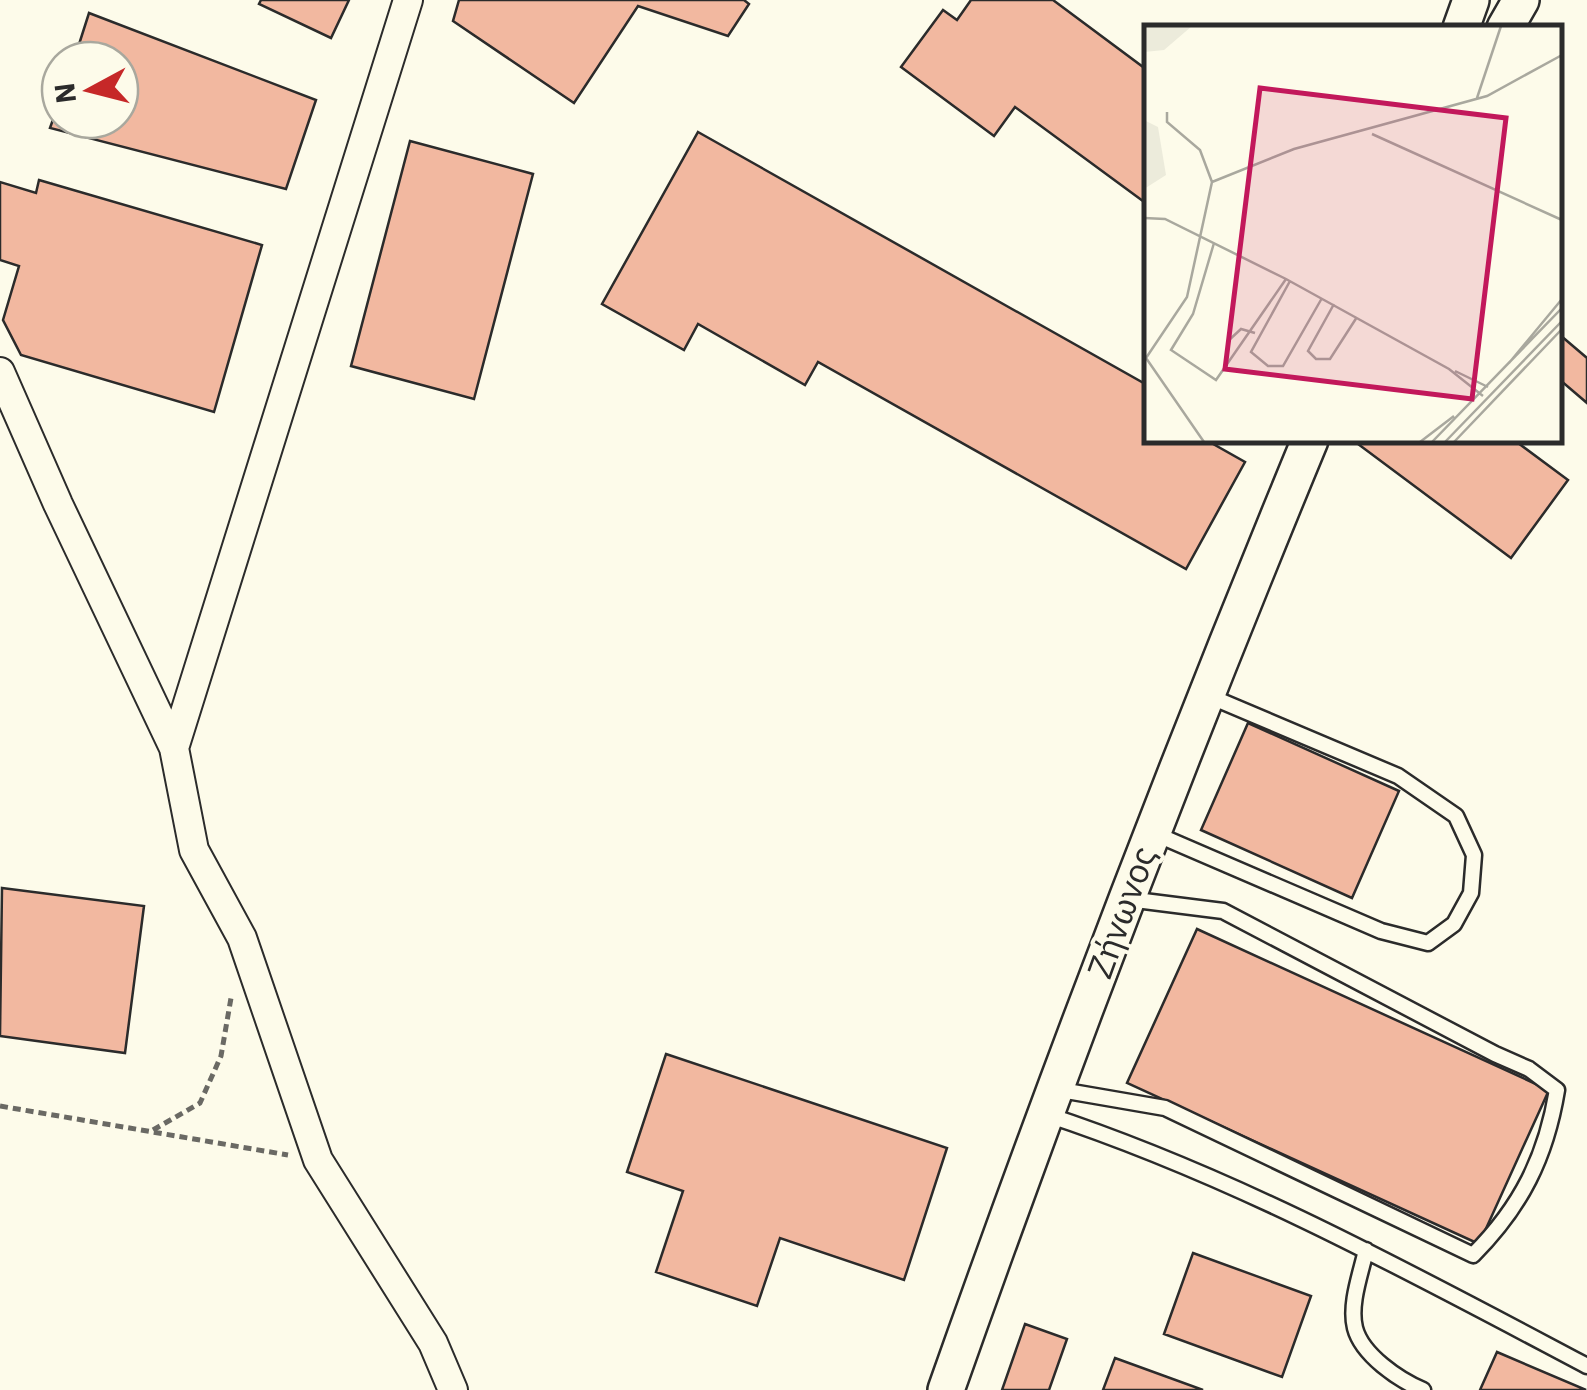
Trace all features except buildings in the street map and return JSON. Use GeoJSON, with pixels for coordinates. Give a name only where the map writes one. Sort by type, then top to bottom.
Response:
{"type":"FeatureCollection","features":[{"type":"Feature","properties":{"kind":"street"},"geometry":{"type":"LineString","coordinates":[[174,748],[408,0]]}},
{"type":"Feature","properties":{"kind":"street"},"geometry":{"type":"LineString","coordinates":[[1462,25],[1470,0]]}},
{"type":"Feature","properties":{"kind":"street"},"geometry":{"type":"LineString","coordinates":[[1507,25],[1521,0]]}},
{"type":"Feature","properties":{"kind":"street"},"geometry":{"type":"LineString","coordinates":[[0,372],[174,748],[194,850],[242,938],[318,1160],[433,1343],[453,1390]]}},
{"type":"Feature","properties":{"kind":"street","name":"Ζήνωνος"},"geometry":{"type":"LineString","coordinates":[[946,1390],[1150,832],[1309,442]]}},
{"type":"Feature","properties":{"kind":"lane"},"geometry":{"type":"LineString","coordinates":[[1150,832],[1381,931],[1428,943],[1454,924],[1471,893],[1474,855],[1456,816],[1398,776],[1205,694]]}},
{"type":"Feature","properties":{"kind":"lane"},"geometry":{"type":"LineString","coordinates":[[1049,1101],[1165,1108],[1473,1255],[1512,1212],[1542,1156],[1557,1090],[1529,1069],[1224,911],[1127,899]]}},
{"type":"Feature","properties":{"kind":"lane"},"geometry":{"type":"LineString","coordinates":[[1049,1101],[1123,1140],[1366,1250],[1587,1366]]}},
{"type":"Feature","properties":{"kind":"lane"},"geometry":{"type":"LineString","coordinates":[[1366,1250],[1354,1310],[1356,1330],[1398,1379],[1423,1390]]}},
{"type":"Feature","properties":{"kind":"path"},"geometry":{"type":"LineString","coordinates":[[150,1131],[200,1103],[221,1056],[233,988]]}},
{"type":"Feature","properties":{"kind":"path"},"geometry":{"type":"LineString","coordinates":[[0,1106],[318,1160]]}}]}
